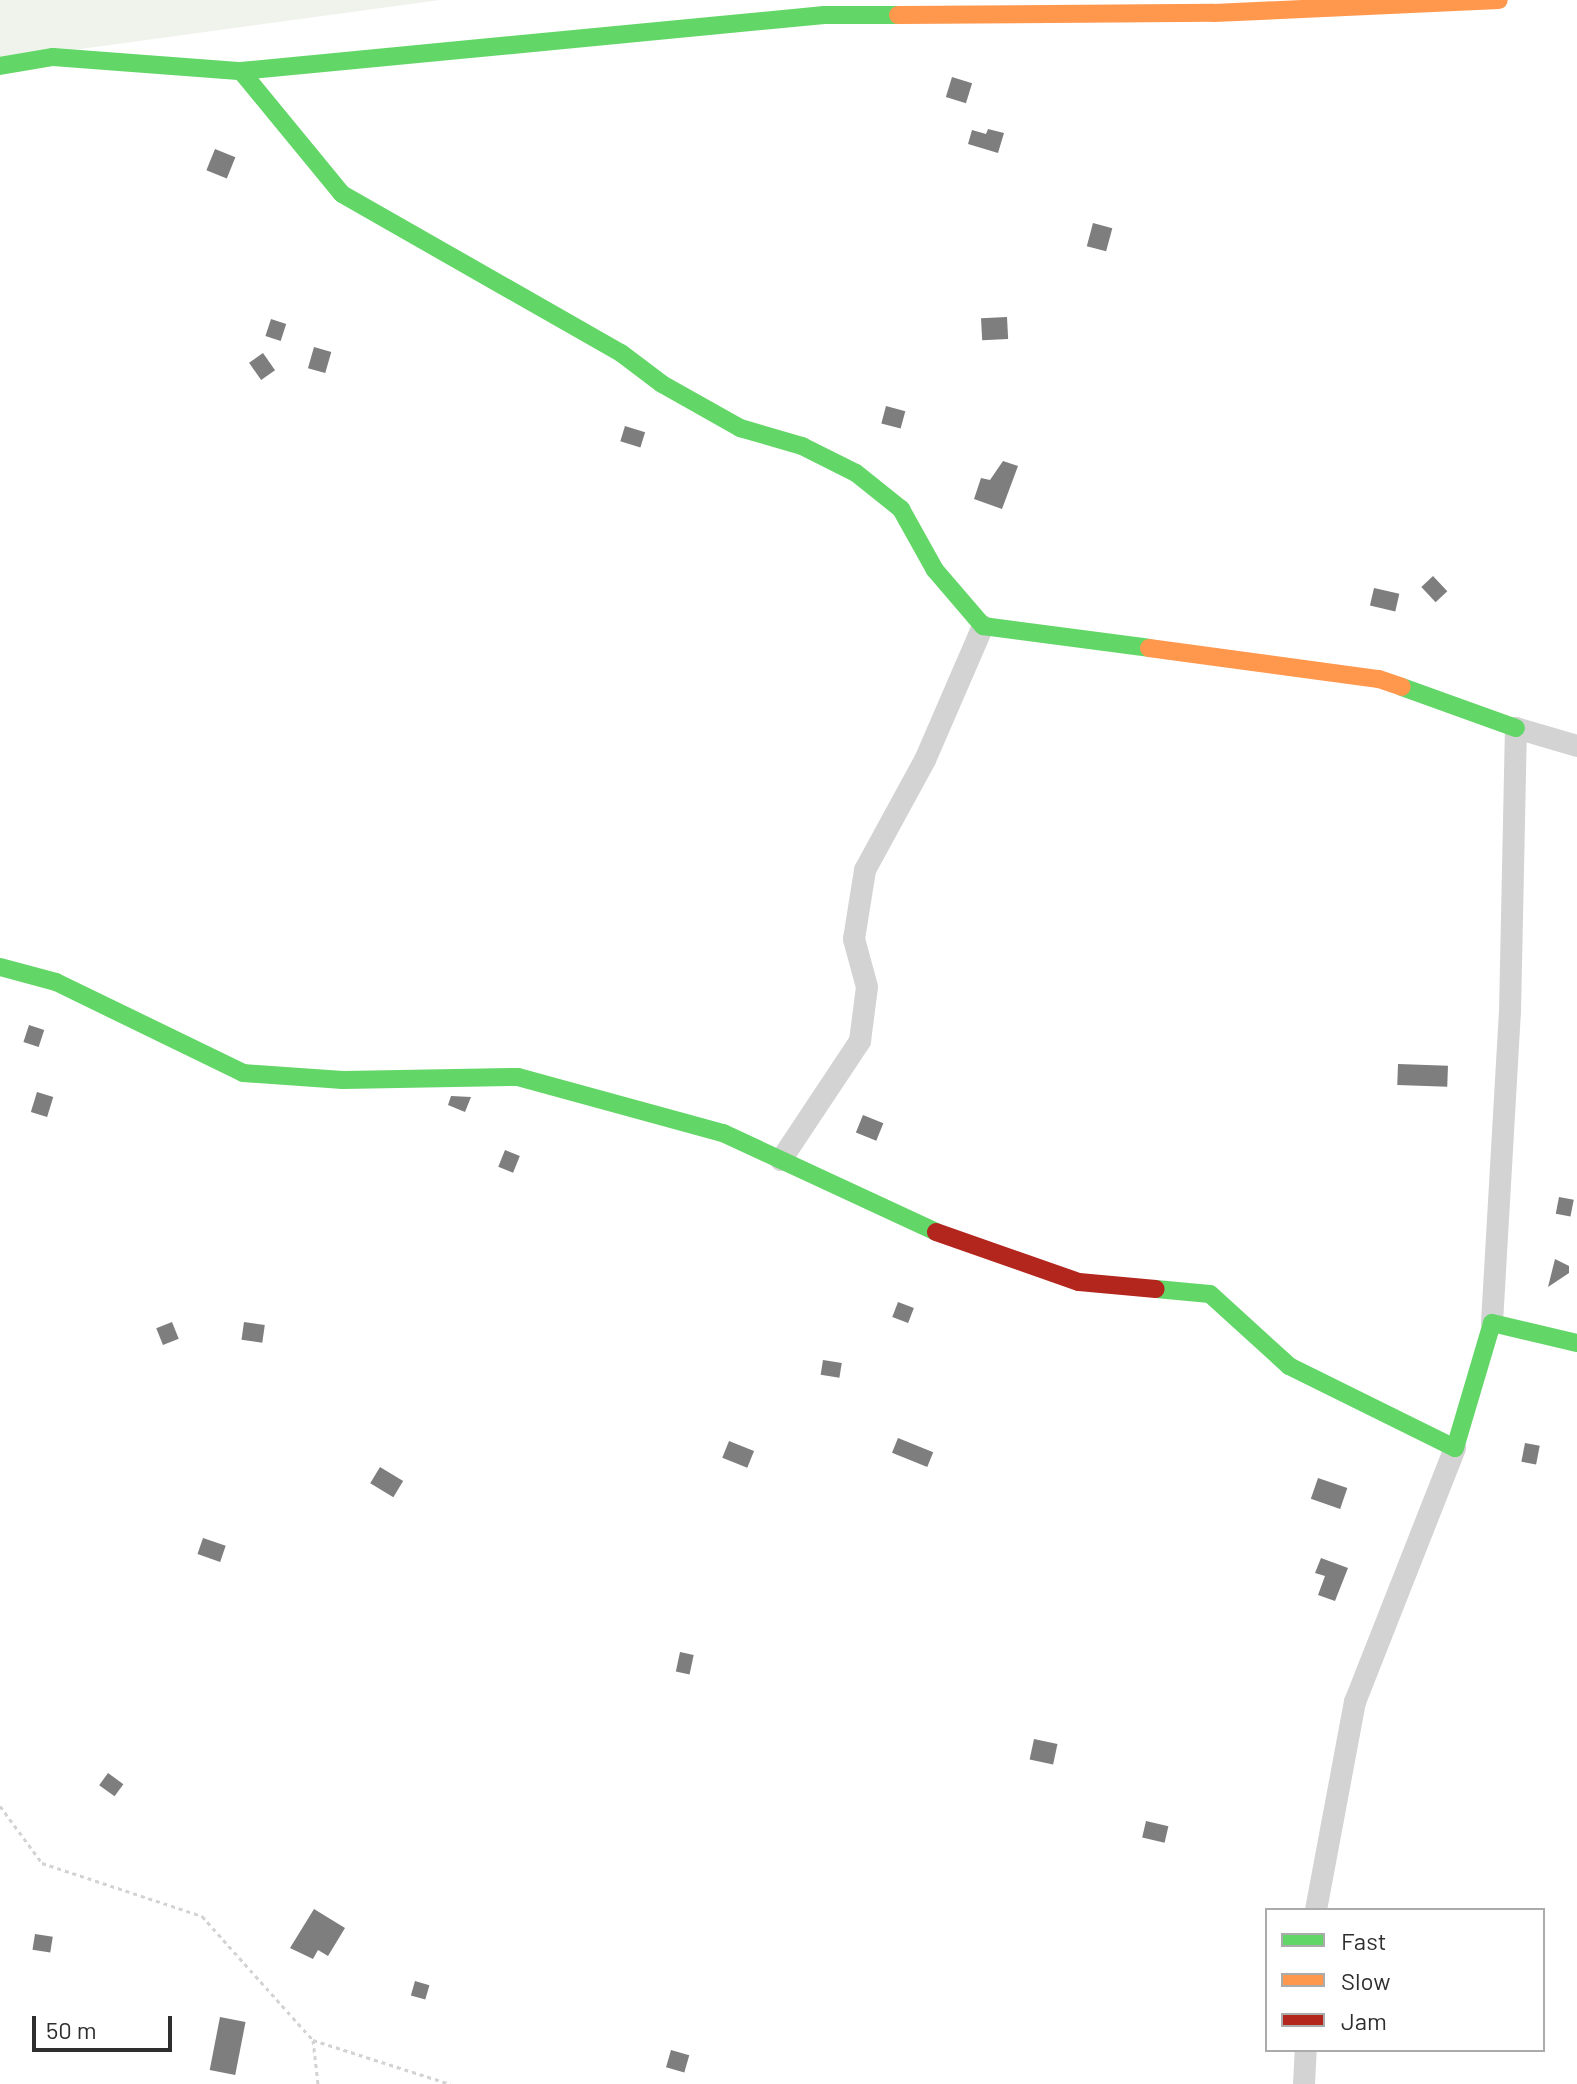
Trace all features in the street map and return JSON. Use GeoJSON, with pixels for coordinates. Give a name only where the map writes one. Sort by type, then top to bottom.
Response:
{"type":"FeatureCollection","features":[{"type":"Feature","properties":{"kind":"street"},"geometry":{"type":"LineString","coordinates":[[0,66],[53,57],[241,71],[824,15],[1214,13],[1499,0]]}},
{"type":"Feature","properties":{"kind":"street"},"geometry":{"type":"LineString","coordinates":[[241,71],[342,194],[621,353],[662,384],[740,428],[802,446],[856,473],[901,509],[935,570],[983,626],[1379,679],[1516,728],[1577,746]]}},
{"type":"Feature","properties":{"kind":"street"},"geometry":{"type":"LineString","coordinates":[[781,1160],[860,1041],[867,987],[854,939],[865,870],[925,760],[983,626]]}},
{"type":"Feature","properties":{"kind":"street"},"geometry":{"type":"LineString","coordinates":[[1316,1908],[1355,1702],[1455,1448],[1492,1323],[1510,1012],[1516,728]]}},
{"type":"Feature","properties":{"kind":"street"},"geometry":{"type":"LineString","coordinates":[[0,967],[56,982],[243,1073],[343,1080],[518,1077],[723,1133],[966,1246],[1079,1282],[1210,1294],[1289,1366],[1455,1448]]}},
{"type":"Feature","properties":{"kind":"street"},"geometry":{"type":"LineString","coordinates":[[1492,1323],[1577,1343]]}},
{"type":"Feature","properties":{"kind":"street"},"geometry":{"type":"LineString","coordinates":[[1304,2084],[1306,2052]]}},
{"type":"Feature","properties":{"kind":"path"},"geometry":{"type":"LineString","coordinates":[[0,1806],[42,1863],[202,1916],[313,2040],[450,2084]]}},
{"type":"Feature","properties":{"kind":"path"},"geometry":{"type":"LineString","coordinates":[[313,2040],[318,2084]]}},
{"type":"Feature","properties":{"kind":"shaded area"},"geometry":{"type":"Polygon","coordinates":[[[0,0],[440,0],[0,60],[0,0]]]}},
{"type":"Feature","properties":{"kind":"building"},"geometry":{"type":"Polygon","coordinates":[[[952,77],[972,83],[966,103],[946,97],[952,77]]]}},
{"type":"Feature","properties":{"kind":"building"},"geometry":{"type":"Polygon","coordinates":[[[988,129],[1004,133],[998,153],[968,144],[972,130],[986,134],[988,129]]]}},
{"type":"Feature","properties":{"kind":"building"},"geometry":{"type":"Polygon","coordinates":[[[215,149],[235,157],[227,179],[206,170],[215,149]]]}},
{"type":"Feature","properties":{"kind":"building"},"geometry":{"type":"Polygon","coordinates":[[[1093,223],[1112,228],[1106,251],[1087,246],[1093,223]]]}},
{"type":"Feature","properties":{"kind":"building"},"geometry":{"type":"Polygon","coordinates":[[[1007,317],[1008,339],[982,340],[981,318],[1007,317]]]}},
{"type":"Feature","properties":{"kind":"building"},"geometry":{"type":"Polygon","coordinates":[[[271,319],[286,324],[281,341],[265,336],[271,319]]]}},
{"type":"Feature","properties":{"kind":"building"},"geometry":{"type":"Polygon","coordinates":[[[314,347],[331,352],[325,373],[308,368],[314,347]]]}},
{"type":"Feature","properties":{"kind":"building"},"geometry":{"type":"Polygon","coordinates":[[[263,353],[275,370],[261,380],[249,363],[263,353]]]}},
{"type":"Feature","properties":{"kind":"building"},"geometry":{"type":"Polygon","coordinates":[[[886,406],[905,411],[901,429],[881,423],[886,406]]]}},
{"type":"Feature","properties":{"kind":"building"},"geometry":{"type":"Polygon","coordinates":[[[625,426],[645,432],[640,447],[620,441],[625,426]]]}},
{"type":"Feature","properties":{"kind":"building"},"geometry":{"type":"Polygon","coordinates":[[[1003,461],[1018,466],[1002,509],[974,499],[981,478],[990,480],[1003,461]]]}},
{"type":"Feature","properties":{"kind":"building"},"geometry":{"type":"Polygon","coordinates":[[[1433,576],[1447,591],[1436,602],[1421,587],[1433,576]]]}},
{"type":"Feature","properties":{"kind":"building"},"geometry":{"type":"Polygon","coordinates":[[[1374,588],[1399,594],[1395,611],[1370,606],[1374,588]]]}},
{"type":"Feature","properties":{"kind":"building"},"geometry":{"type":"Polygon","coordinates":[[[29,1025],[44,1030],[39,1047],[23,1042],[29,1025]]]}},
{"type":"Feature","properties":{"kind":"building"},"geometry":{"type":"Polygon","coordinates":[[[1398,1064],[1448,1066],[1447,1087],[1397,1085],[1398,1064]]]}},
{"type":"Feature","properties":{"kind":"building"},"geometry":{"type":"Polygon","coordinates":[[[37,1092],[53,1097],[47,1117],[31,1112],[37,1092]]]}},
{"type":"Feature","properties":{"kind":"building"},"geometry":{"type":"Polygon","coordinates":[[[451,1096],[471,1097],[465,1112],[448,1105],[451,1096]]]}},
{"type":"Feature","properties":{"kind":"building"},"geometry":{"type":"Polygon","coordinates":[[[863,1115],[883,1123],[876,1141],[856,1133],[863,1115]]]}},
{"type":"Feature","properties":{"kind":"building"},"geometry":{"type":"Polygon","coordinates":[[[505,1150],[520,1156],[513,1173],[498,1167],[505,1150]]]}},
{"type":"Feature","properties":{"kind":"building"},"geometry":{"type":"Polygon","coordinates":[[[1559,1197],[1574,1200],[1570,1217],[1556,1214],[1559,1197]]]}},
{"type":"Feature","properties":{"kind":"building"},"geometry":{"type":"Polygon","coordinates":[[[1555,1259],[1569,1266],[1569,1273],[1548,1287],[1555,1259]]]}},
{"type":"Feature","properties":{"kind":"building"},"geometry":{"type":"Polygon","coordinates":[[[898,1302],[914,1308],[908,1323],[892,1317],[898,1302]]]}},
{"type":"Feature","properties":{"kind":"building"},"geometry":{"type":"Polygon","coordinates":[[[172,1322],[179,1339],[163,1345],[156,1328],[172,1322]]]}},
{"type":"Feature","properties":{"kind":"building"},"geometry":{"type":"Polygon","coordinates":[[[244,1322],[265,1325],[262,1343],[241,1340],[244,1322]]]}},
{"type":"Feature","properties":{"kind":"building"},"geometry":{"type":"Polygon","coordinates":[[[823,1360],[842,1363],[839,1378],[821,1375],[823,1360]]]}},
{"type":"Feature","properties":{"kind":"building"},"geometry":{"type":"Polygon","coordinates":[[[898,1438],[933,1452],[927,1467],[892,1453],[898,1438]]]}},
{"type":"Feature","properties":{"kind":"building"},"geometry":{"type":"Polygon","coordinates":[[[729,1441],[754,1451],[747,1468],[722,1458],[729,1441]]]}},
{"type":"Feature","properties":{"kind":"building"},"geometry":{"type":"Polygon","coordinates":[[[1525,1443],[1540,1446],[1536,1465],[1521,1462],[1525,1443]]]}},
{"type":"Feature","properties":{"kind":"building"},"geometry":{"type":"Polygon","coordinates":[[[380,1467],[403,1481],[393,1497],[370,1483],[380,1467]]]}},
{"type":"Feature","properties":{"kind":"building"},"geometry":{"type":"Polygon","coordinates":[[[1318,1478],[1347,1488],[1340,1509],[1311,1499],[1318,1478]]]}},
{"type":"Feature","properties":{"kind":"building"},"geometry":{"type":"Polygon","coordinates":[[[203,1538],[226,1546],[220,1562],[197,1554],[203,1538]]]}},
{"type":"Feature","properties":{"kind":"building"},"geometry":{"type":"Polygon","coordinates":[[[1321,1558],[1348,1568],[1335,1601],[1318,1595],[1325,1576],[1315,1573],[1321,1558]]]}},
{"type":"Feature","properties":{"kind":"building"},"geometry":{"type":"Polygon","coordinates":[[[680,1652],[694,1655],[690,1674],[676,1672],[680,1652]]]}},
{"type":"Feature","properties":{"kind":"building"},"geometry":{"type":"Polygon","coordinates":[[[1034,1739],[1057,1744],[1053,1765],[1030,1760],[1034,1739]]]}},
{"type":"Feature","properties":{"kind":"building"},"geometry":{"type":"Polygon","coordinates":[[[108,1773],[123,1784],[115,1796],[99,1785],[108,1773]]]}},
{"type":"Feature","properties":{"kind":"building"},"geometry":{"type":"Polygon","coordinates":[[[1146,1821],[1168,1826],[1165,1843],[1142,1838],[1146,1821]]]}},
{"type":"Feature","properties":{"kind":"building"},"geometry":{"type":"Polygon","coordinates":[[[314,1909],[345,1928],[328,1956],[318,1950],[313,1959],[290,1948],[314,1909]]]}},
{"type":"Feature","properties":{"kind":"building"},"geometry":{"type":"Polygon","coordinates":[[[35,1934],[53,1937],[50,1953],[32,1950],[35,1934]]]}},
{"type":"Feature","properties":{"kind":"building"},"geometry":{"type":"Polygon","coordinates":[[[415,1981],[429,1985],[425,2000],[411,1995],[415,1981]]]}},
{"type":"Feature","properties":{"kind":"building"},"geometry":{"type":"Polygon","coordinates":[[[220,2017],[246,2022],[235,2075],[210,2070],[220,2017]]]}},
{"type":"Feature","properties":{"kind":"building"},"geometry":{"type":"Polygon","coordinates":[[[671,2050],[689,2055],[684,2073],[666,2067],[671,2050]]]}},
{"type":"Feature","properties":{"kind":"traffic: fast"},"geometry":{"type":"LineString","coordinates":[[0,66],[53,57],[241,71],[824,15],[898,15]]}},
{"type":"Feature","properties":{"kind":"traffic: fast"},"geometry":{"type":"LineString","coordinates":[[241,71],[342,194],[621,353],[662,384],[740,428],[802,446],[856,473],[901,509],[935,570],[983,626],[1149,648]]}},
{"type":"Feature","properties":{"kind":"traffic: fast"},"geometry":{"type":"LineString","coordinates":[[1402,687],[1516,728]]}},
{"type":"Feature","properties":{"kind":"traffic: fast"},"geometry":{"type":"LineString","coordinates":[[0,967],[56,982],[243,1073],[343,1080],[518,1077],[723,1133],[936,1232]]}},
{"type":"Feature","properties":{"kind":"traffic: fast"},"geometry":{"type":"LineString","coordinates":[[1156,1289],[1210,1294],[1289,1366],[1455,1448],[1492,1323],[1577,1343]]}},
{"type":"Feature","properties":{"kind":"traffic: slow"},"geometry":{"type":"LineString","coordinates":[[898,15],[1214,13],[1499,0]]}},
{"type":"Feature","properties":{"kind":"traffic: slow"},"geometry":{"type":"LineString","coordinates":[[1149,648],[1379,679],[1402,687]]}},
{"type":"Feature","properties":{"kind":"traffic: jam"},"geometry":{"type":"LineString","coordinates":[[936,1232],[1079,1282],[1156,1289]]}}]}
